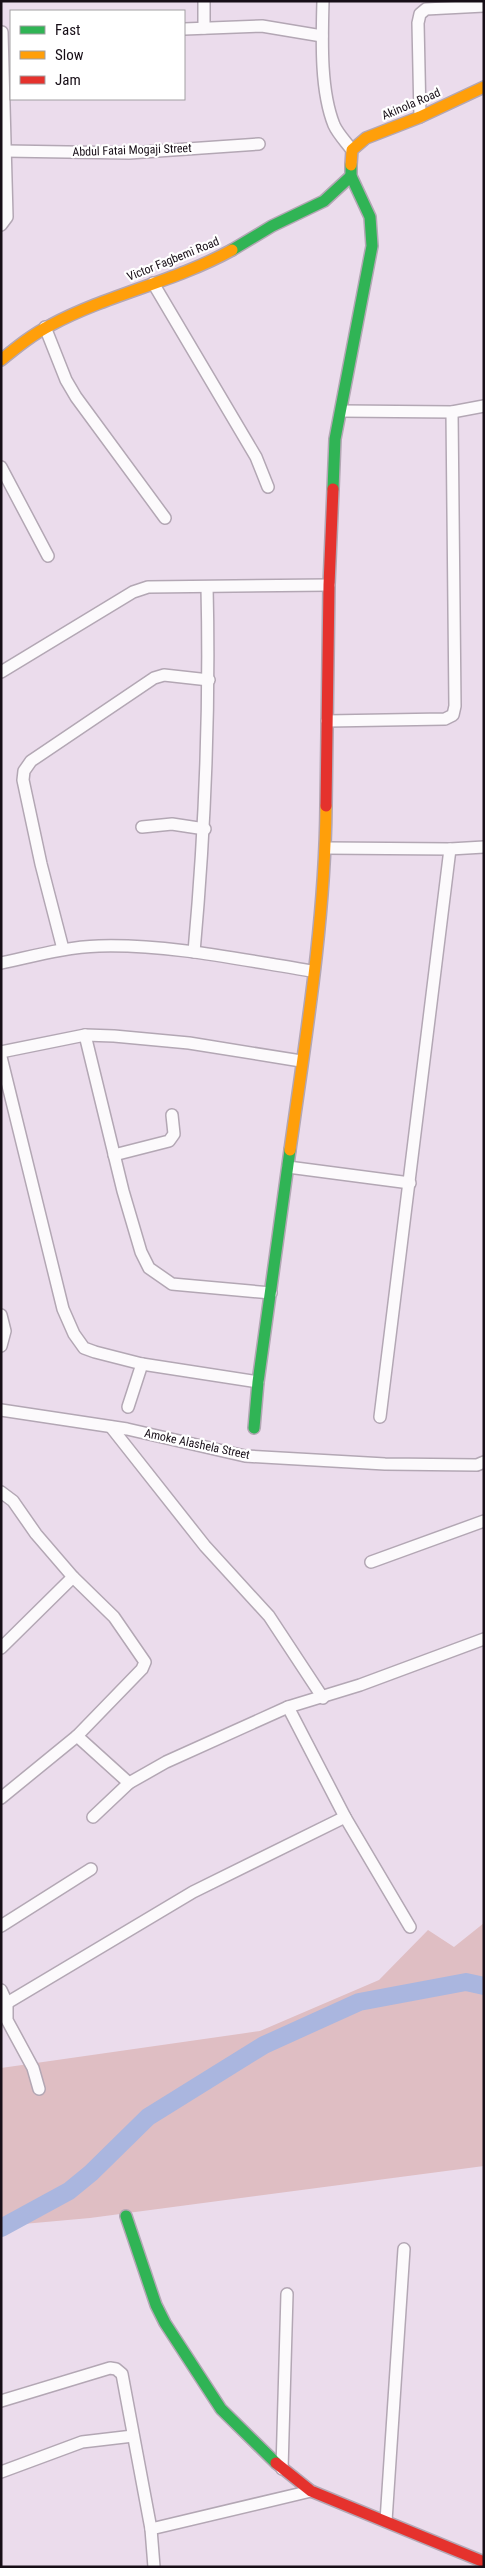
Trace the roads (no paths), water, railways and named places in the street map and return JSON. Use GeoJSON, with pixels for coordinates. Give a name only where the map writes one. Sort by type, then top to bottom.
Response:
{"type":"FeatureCollection","features":[{"type":"Feature","properties":{"kind":"street"},"geometry":{"type":"LineString","coordinates":[[204,1],[204,28]]}},
{"type":"Feature","properties":{"kind":"street"},"geometry":{"type":"LineString","coordinates":[[254,1428],[258,1382],[288,1167],[326,848],[329,584],[335,440],[372,246],[370,218],[351,176],[352,150],[334,126],[327,100],[322,36],[323,1]]}},
{"type":"Feature","properties":{"kind":"street"},"geometry":{"type":"LineString","coordinates":[[420,117],[418,23],[420,14],[426,9],[484,6]]}},
{"type":"Feature","properties":{"kind":"street"},"geometry":{"type":"LineString","coordinates":[[185,29],[262,26],[322,36]]}},
{"type":"Feature","properties":{"kind":"street"},"geometry":{"type":"LineString","coordinates":[[1,32],[7,217],[1,225]]}},
{"type":"Feature","properties":{"kind":"street","name":"Akinola Road"},"geometry":{"type":"LineString","coordinates":[[352,150],[366,138],[420,117],[484,87]]}},
{"type":"Feature","properties":{"kind":"street","name":"Abdul Fatai Mogaji Street"},"geometry":{"type":"LineString","coordinates":[[5,152],[129,153],[259,144]]}},
{"type":"Feature","properties":{"kind":"street","name":"Victor Fagbemi Road"},"geometry":{"type":"LineString","coordinates":[[1,360],[45,327],[80,309],[154,284],[217,258],[274,225],[299,216],[336,194],[351,176]]}},
{"type":"Feature","properties":{"kind":"street"},"geometry":{"type":"LineString","coordinates":[[154,284],[256,457],[268,487]]}},
{"type":"Feature","properties":{"kind":"street"},"geometry":{"type":"LineString","coordinates":[[45,327],[56,356],[76,396],[165,518]]}},
{"type":"Feature","properties":{"kind":"street"},"geometry":{"type":"LineString","coordinates":[[341,411],[452,412],[484,406]]}},
{"type":"Feature","properties":{"kind":"street"},"geometry":{"type":"LineString","coordinates":[[327,721],[445,719],[452,715],[455,706],[452,412]]}},
{"type":"Feature","properties":{"kind":"street"},"geometry":{"type":"LineString","coordinates":[[1,467],[48,556]]}},
{"type":"Feature","properties":{"kind":"street"},"geometry":{"type":"LineString","coordinates":[[1,672],[133,592],[148,587],[329,584]]}},
{"type":"Feature","properties":{"kind":"street"},"geometry":{"type":"LineString","coordinates":[[194,952],[205,829],[209,680],[207,587]]}},
{"type":"Feature","properties":{"kind":"street"},"geometry":{"type":"LineString","coordinates":[[63,949],[41,864],[23,780],[24,771],[31,761],[154,678],[164,675],[209,680]]}},
{"type":"Feature","properties":{"kind":"street"},"geometry":{"type":"LineString","coordinates":[[142,827],[172,824],[205,829]]}},
{"type":"Feature","properties":{"kind":"street"},"geometry":{"type":"LineString","coordinates":[[326,848],[450,850],[484,847]]}},
{"type":"Feature","properties":{"kind":"street"},"geometry":{"type":"LineString","coordinates":[[380,1417],[450,850]]}},
{"type":"Feature","properties":{"kind":"street"},"geometry":{"type":"LineString","coordinates":[[1,963],[63,949],[100,946],[194,952],[312,971]]}},
{"type":"Feature","properties":{"kind":"street"},"geometry":{"type":"LineString","coordinates":[[1,1052],[85,1035],[189,1043],[301,1062]]}},
{"type":"Feature","properties":{"kind":"street"},"geometry":{"type":"LineString","coordinates":[[85,1035],[114,1155],[141,1252],[149,1268],[172,1284],[271,1293]]}},
{"type":"Feature","properties":{"kind":"street"},"geometry":{"type":"LineString","coordinates":[[1,1057],[63,1309],[74,1334],[84,1348],[106,1356],[142,1364],[258,1382]]}},
{"type":"Feature","properties":{"kind":"street"},"geometry":{"type":"LineString","coordinates":[[114,1155],[169,1141],[174,1134],[172,1115]]}},
{"type":"Feature","properties":{"kind":"street"},"geometry":{"type":"LineString","coordinates":[[288,1167],[410,1182]]}},
{"type":"Feature","properties":{"kind":"street"},"geometry":{"type":"LineString","coordinates":[[1,1315],[5,1331],[1,1346]]}},
{"type":"Feature","properties":{"kind":"street"},"geometry":{"type":"LineString","coordinates":[[128,1407],[142,1364]]}},
{"type":"Feature","properties":{"kind":"street","name":"Amoke Alashela Street"},"geometry":{"type":"LineString","coordinates":[[1,1410],[111,1427],[245,1456],[385,1464],[477,1465],[484,1462]]}},
{"type":"Feature","properties":{"kind":"street"},"geometry":{"type":"LineString","coordinates":[[111,1427],[205,1546],[269,1616],[323,1698]]}},
{"type":"Feature","properties":{"kind":"street"},"geometry":{"type":"LineString","coordinates":[[1,1492],[13,1502],[36,1534],[73,1577],[114,1617],[145,1662],[142,1669],[77,1736],[1,1798]]}},
{"type":"Feature","properties":{"kind":"street"},"geometry":{"type":"LineString","coordinates":[[371,1562],[484,1521]]}},
{"type":"Feature","properties":{"kind":"street"},"geometry":{"type":"LineString","coordinates":[[1,1648],[73,1577]]}},
{"type":"Feature","properties":{"kind":"street"},"geometry":{"type":"LineString","coordinates":[[93,1817],[129,1783],[166,1762],[288,1707],[323,1698],[484,1639]]}},
{"type":"Feature","properties":{"kind":"street"},"geometry":{"type":"LineString","coordinates":[[288,1707],[345,1817],[410,1927]]}},
{"type":"Feature","properties":{"kind":"street"},"geometry":{"type":"LineString","coordinates":[[77,1736],[129,1783]]}},
{"type":"Feature","properties":{"kind":"street"},"geometry":{"type":"LineString","coordinates":[[7,2003],[192,1892],[345,1817]]}},
{"type":"Feature","properties":{"kind":"street"},"geometry":{"type":"LineString","coordinates":[[1,1926],[90,1870]]}},
{"type":"Feature","properties":{"kind":"street"},"geometry":{"type":"LineString","coordinates":[[1,1990],[7,2003],[7,2020],[33,2068],[40,2088]]}},
{"type":"Feature","properties":{"kind":"street"},"geometry":{"type":"LineString","coordinates":[[126,2216],[156,2305],[165,2323],[221,2409],[282,2469],[311,2491],[484,2562]]}},
{"type":"Feature","properties":{"kind":"street"},"geometry":{"type":"LineString","coordinates":[[386,2521],[404,2248]]}},
{"type":"Feature","properties":{"kind":"street"},"geometry":{"type":"LineString","coordinates":[[282,2469],[288,2294]]}},
{"type":"Feature","properties":{"kind":"street"},"geometry":{"type":"LineString","coordinates":[[1,2401],[110,2368],[116,2369],[122,2374],[151,2529],[154,2567]]}},
{"type":"Feature","properties":{"kind":"street"},"geometry":{"type":"LineString","coordinates":[[1,2472],[82,2442],[133,2436]]}},
{"type":"Feature","properties":{"kind":"street"},"geometry":{"type":"LineString","coordinates":[[151,2529],[311,2491]]}},
{"type":"Feature","properties":{"kind":"waterway"},"geometry":{"type":"LineString","coordinates":[[1,2228],[69,2191],[91,2173],[148,2117],[264,2045],[359,2002],[466,1982],[484,1986]]}}]}
